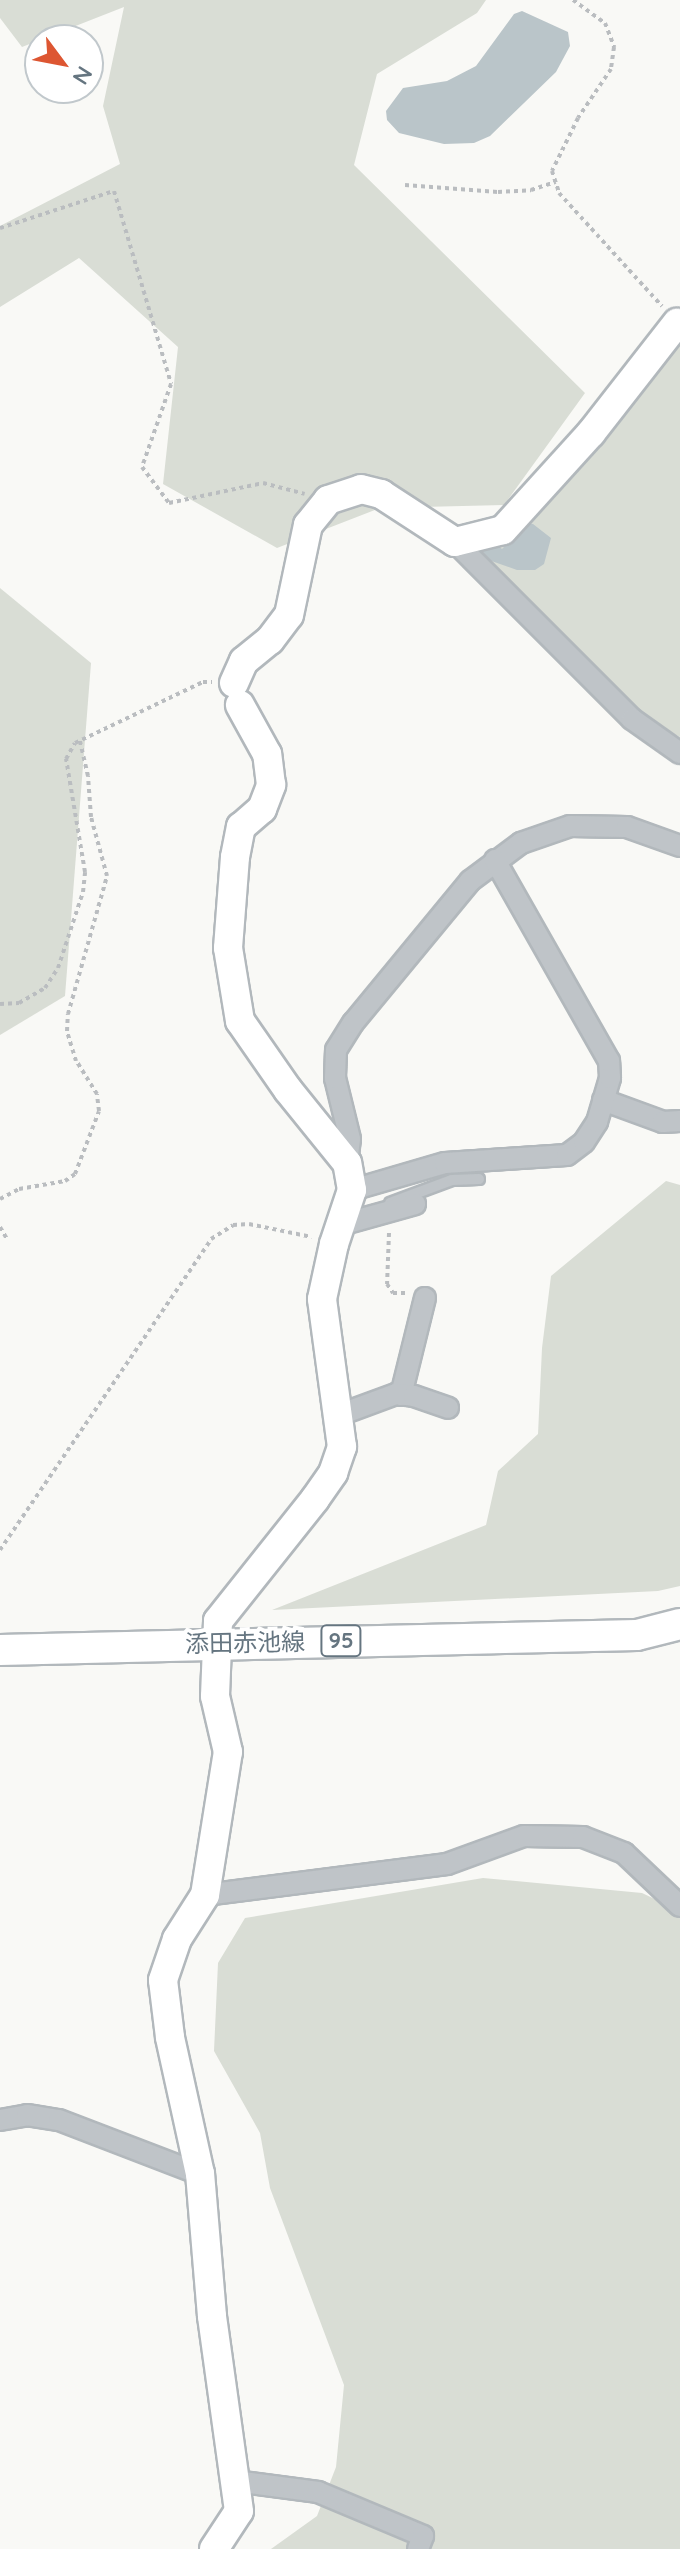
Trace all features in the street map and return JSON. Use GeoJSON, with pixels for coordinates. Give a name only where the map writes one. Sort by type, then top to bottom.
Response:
{"type":"FeatureCollection","features":[{"type":"Feature","properties":{"kind":"main road","name":"添田赤池線"},"geometry":{"type":"LineString","coordinates":[[0,1650],[637,1635],[680,1624]]}},
{"type":"Feature","properties":{"kind":"street"},"geometry":{"type":"LineString","coordinates":[[455,542],[503,530],[591,433],[678,322]]}},
{"type":"Feature","properties":{"kind":"street"},"geometry":{"type":"LineString","coordinates":[[350,1177],[240,1021],[228,948],[235,857],[241,827],[262,809],[271,785],[267,754],[237,694],[244,661],[270,640],[289,615],[308,525],[328,500],[361,489],[381,494],[455,542],[632,719],[680,753]]}},
{"type":"Feature","properties":{"kind":"street"},"geometry":{"type":"LineString","coordinates":[[214,2549],[239,2511],[212,2316],[200,2174],[170,2037],[163,1980],[177,1939],[205,1895],[228,1752],[215,1696],[218,1621],[333,1473],[342,1447],[322,1299],[344,1229],[350,1177],[350,1139],[335,1078],[336,1050],[353,1023],[470,881],[521,843],[570,826],[627,827],[680,846]]}},
{"type":"Feature","properties":{"kind":"street"},"geometry":{"type":"LineString","coordinates":[[350,1177],[445,1163],[567,1155],[584,1142],[597,1122],[610,1078],[609,1061],[495,860]]}},
{"type":"Feature","properties":{"kind":"street"},"geometry":{"type":"LineString","coordinates":[[603,1100],[663,1122],[680,1121]]}},
{"type":"Feature","properties":{"kind":"street"},"geometry":{"type":"LineString","coordinates":[[344,1229],[390,1210],[415,1204]]}},
{"type":"Feature","properties":{"kind":"street"},"geometry":{"type":"LineString","coordinates":[[401,1395],[425,1298]]}},
{"type":"Feature","properties":{"kind":"street"},"geometry":{"type":"LineString","coordinates":[[339,1415],[401,1395],[448,1408]]}},
{"type":"Feature","properties":{"kind":"street"},"geometry":{"type":"LineString","coordinates":[[205,1895],[447,1864],[524,1836],[583,1837],[624,1853],[680,1906]]}},
{"type":"Feature","properties":{"kind":"street"},"geometry":{"type":"LineString","coordinates":[[0,2120],[27,2115],[59,2120],[200,2174]]}},
{"type":"Feature","properties":{"kind":"street"},"geometry":{"type":"LineString","coordinates":[[235,2481],[318,2492],[423,2536],[418,2549]]}},
{"type":"Feature","properties":{"kind":"lane"},"geometry":{"type":"LineString","coordinates":[[344,1229],[427,1188],[452,1180],[479,1179]]}},
{"type":"Feature","properties":{"kind":"path"},"geometry":{"type":"LineString","coordinates":[[573,0],[605,23],[614,47],[611,69],[578,118],[552,171],[559,193],[678,322]]}},
{"type":"Feature","properties":{"kind":"path"},"geometry":{"type":"LineString","coordinates":[[405,185],[498,192],[531,190],[556,182]]}},
{"type":"Feature","properties":{"kind":"path"},"geometry":{"type":"LineString","coordinates":[[0,228],[114,191],[171,384],[142,467],[169,503],[263,483],[328,500]]}},
{"type":"Feature","properties":{"kind":"path"},"geometry":{"type":"LineString","coordinates":[[0,1004],[19,1003],[45,988],[58,968],[83,892],[85,872],[66,759],[80,741],[203,682],[237,694]]}},
{"type":"Feature","properties":{"kind":"path"},"geometry":{"type":"LineString","coordinates":[[0,1199],[19,1189],[65,1181],[75,1174],[99,1111],[97,1094],[76,1061],[67,1031],[68,1014],[107,876],[91,817],[88,776],[80,741]]}},
{"type":"Feature","properties":{"kind":"path"},"geometry":{"type":"LineString","coordinates":[[390,1210],[387,1284],[393,1293],[417,1292],[425,1298]]}},
{"type":"Feature","properties":{"kind":"path"},"geometry":{"type":"LineString","coordinates":[[0,1550],[211,1239],[233,1225],[344,1229]]}},
{"type":"Feature","properties":{"kind":"path"},"geometry":{"type":"LineString","coordinates":[[0,1227],[7,1239]]}},
{"type":"Feature","properties":{"kind":"shaded area"},"geometry":{"type":"Polygon","coordinates":[[[0,0],[486,0],[477,13],[377,74],[354,165],[585,393],[504,505],[380,508],[277,548],[163,484],[178,347],[79,258],[0,307],[0,226],[120,164],[103,106],[124,7],[81,24],[24,24],[22,47],[0,18],[0,0]]]}},
{"type":"Feature","properties":{"kind":"shaded area"},"geometry":{"type":"Polygon","coordinates":[[[522,11],[568,32],[570,46],[556,72],[490,136],[474,143],[444,144],[399,133],[387,120],[386,111],[403,88],[447,81],[476,66],[514,14],[522,11]]]}},
{"type":"Feature","properties":{"kind":"shaded area"},"geometry":{"type":"Polygon","coordinates":[[[680,322],[680,737],[642,717],[470,552],[680,322]]]}},
{"type":"Feature","properties":{"kind":"shaded area"},"geometry":{"type":"Polygon","coordinates":[[[527,523],[551,538],[544,564],[535,570],[517,570],[480,557],[475,551],[494,541],[502,549],[527,523]]]}},
{"type":"Feature","properties":{"kind":"shaded area"},"geometry":{"type":"Polygon","coordinates":[[[0,588],[91,663],[65,996],[0,1035],[0,588]]]}},
{"type":"Feature","properties":{"kind":"shaded area"},"geometry":{"type":"Polygon","coordinates":[[[666,1181],[680,1185],[680,1586],[658,1591],[272,1610],[486,1525],[498,1471],[538,1434],[542,1348],[551,1276],[666,1181]]]}},
{"type":"Feature","properties":{"kind":"shaded area"},"geometry":{"type":"Polygon","coordinates":[[[483,1878],[642,1893],[680,1911],[680,2549],[271,2549],[317,2516],[336,2467],[344,2385],[270,2188],[260,2133],[214,2051],[218,1963],[245,1918],[483,1878]]]}}]}
